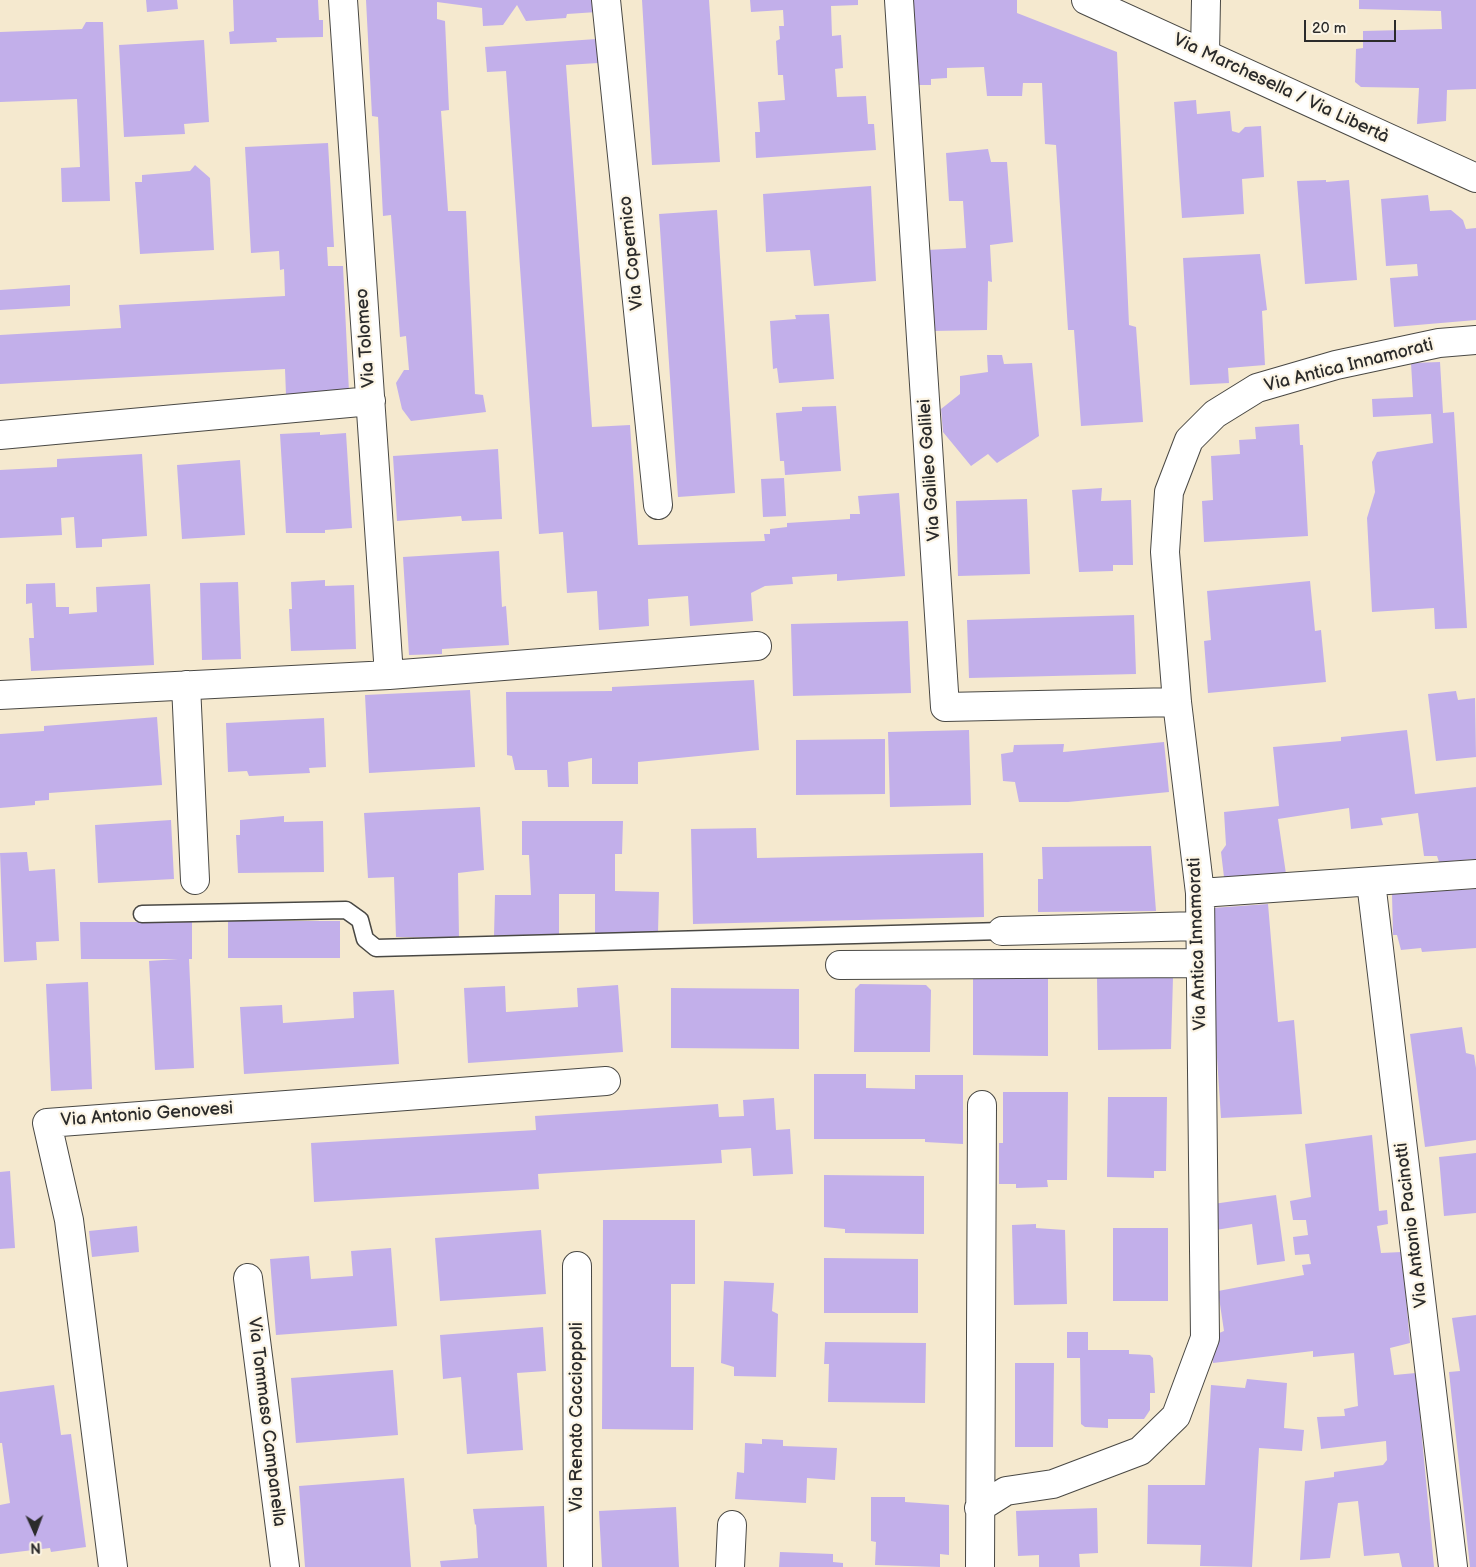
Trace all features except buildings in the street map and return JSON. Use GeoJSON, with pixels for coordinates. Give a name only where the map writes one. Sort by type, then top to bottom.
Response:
{"type":"FeatureCollection","features":[{"type":"Feature","properties":{"kind":"street","name":"Via Tolomeo"},"geometry":{"type":"LineString","coordinates":[[343,0],[389,675]]}},
{"type":"Feature","properties":{"kind":"street","name":"Via Copernico"},"geometry":{"type":"LineString","coordinates":[[606,0],[658,505]]}},
{"type":"Feature","properties":{"kind":"street","name":"Via Galileo Galilei"},"geometry":{"type":"LineString","coordinates":[[899,0],[945,707],[1177,702]]}},
{"type":"Feature","properties":{"kind":"street","name":"Via Marchesella / Via Libertà"},"geometry":{"type":"LineString","coordinates":[[1086,0],[1476,178]]}},
{"type":"Feature","properties":{"kind":"street"},"geometry":{"type":"LineString","coordinates":[[1204,53],[1206,0]]}},
{"type":"Feature","properties":{"kind":"street","name":"Via Antica Innamorati"},"geometry":{"type":"LineString","coordinates":[[979,1508],[1006,1491],[1053,1484],[1140,1451],[1176,1416],[1205,1338],[1200,893],[1177,702],[1165,552],[1169,492],[1188,440],[1215,414],[1257,388],[1364,359],[1439,343],[1476,340]]}},
{"type":"Feature","properties":{"kind":"street"},"geometry":{"type":"LineString","coordinates":[[0,435],[371,401]]}},
{"type":"Feature","properties":{"kind":"street"},"geometry":{"type":"LineString","coordinates":[[0,695],[389,675],[757,646]]}},
{"type":"Feature","properties":{"kind":"street"},"geometry":{"type":"LineString","coordinates":[[186,685],[195,880]]}},
{"type":"Feature","properties":{"kind":"street"},"geometry":{"type":"LineString","coordinates":[[1200,893],[1476,874]]}},
{"type":"Feature","properties":{"kind":"street","name":"Via Antonio Pacinotti"},"geometry":{"type":"LineString","coordinates":[[1371,882],[1453,1567]]}},
{"type":"Feature","properties":{"kind":"street"},"geometry":{"type":"LineString","coordinates":[[1002,931],[1200,926]]}},
{"type":"Feature","properties":{"kind":"street"},"geometry":{"type":"LineString","coordinates":[[840,965],[1200,963]]}},
{"type":"Feature","properties":{"kind":"street","name":"Via Antonio Genovesi"},"geometry":{"type":"LineString","coordinates":[[113,1567],[69,1220],[47,1123],[606,1081]]}},
{"type":"Feature","properties":{"kind":"street"},"geometry":{"type":"LineString","coordinates":[[980,1567],[982,1105]]}},
{"type":"Feature","properties":{"kind":"street","name":"Via Renato Caccioppoli"},"geometry":{"type":"LineString","coordinates":[[577,1266],[578,1567]]}},
{"type":"Feature","properties":{"kind":"street","name":"Via Tommaso Campanella"},"geometry":{"type":"LineString","coordinates":[[248,1278],[285,1567]]}},
{"type":"Feature","properties":{"kind":"street"},"geometry":{"type":"LineString","coordinates":[[730,1567],[732,1525]]}},
{"type":"Feature","properties":{"kind":"lane"},"geometry":{"type":"LineString","coordinates":[[142,914],[346,910],[360,920],[366,939],[376,948],[1002,931]]}}]}
